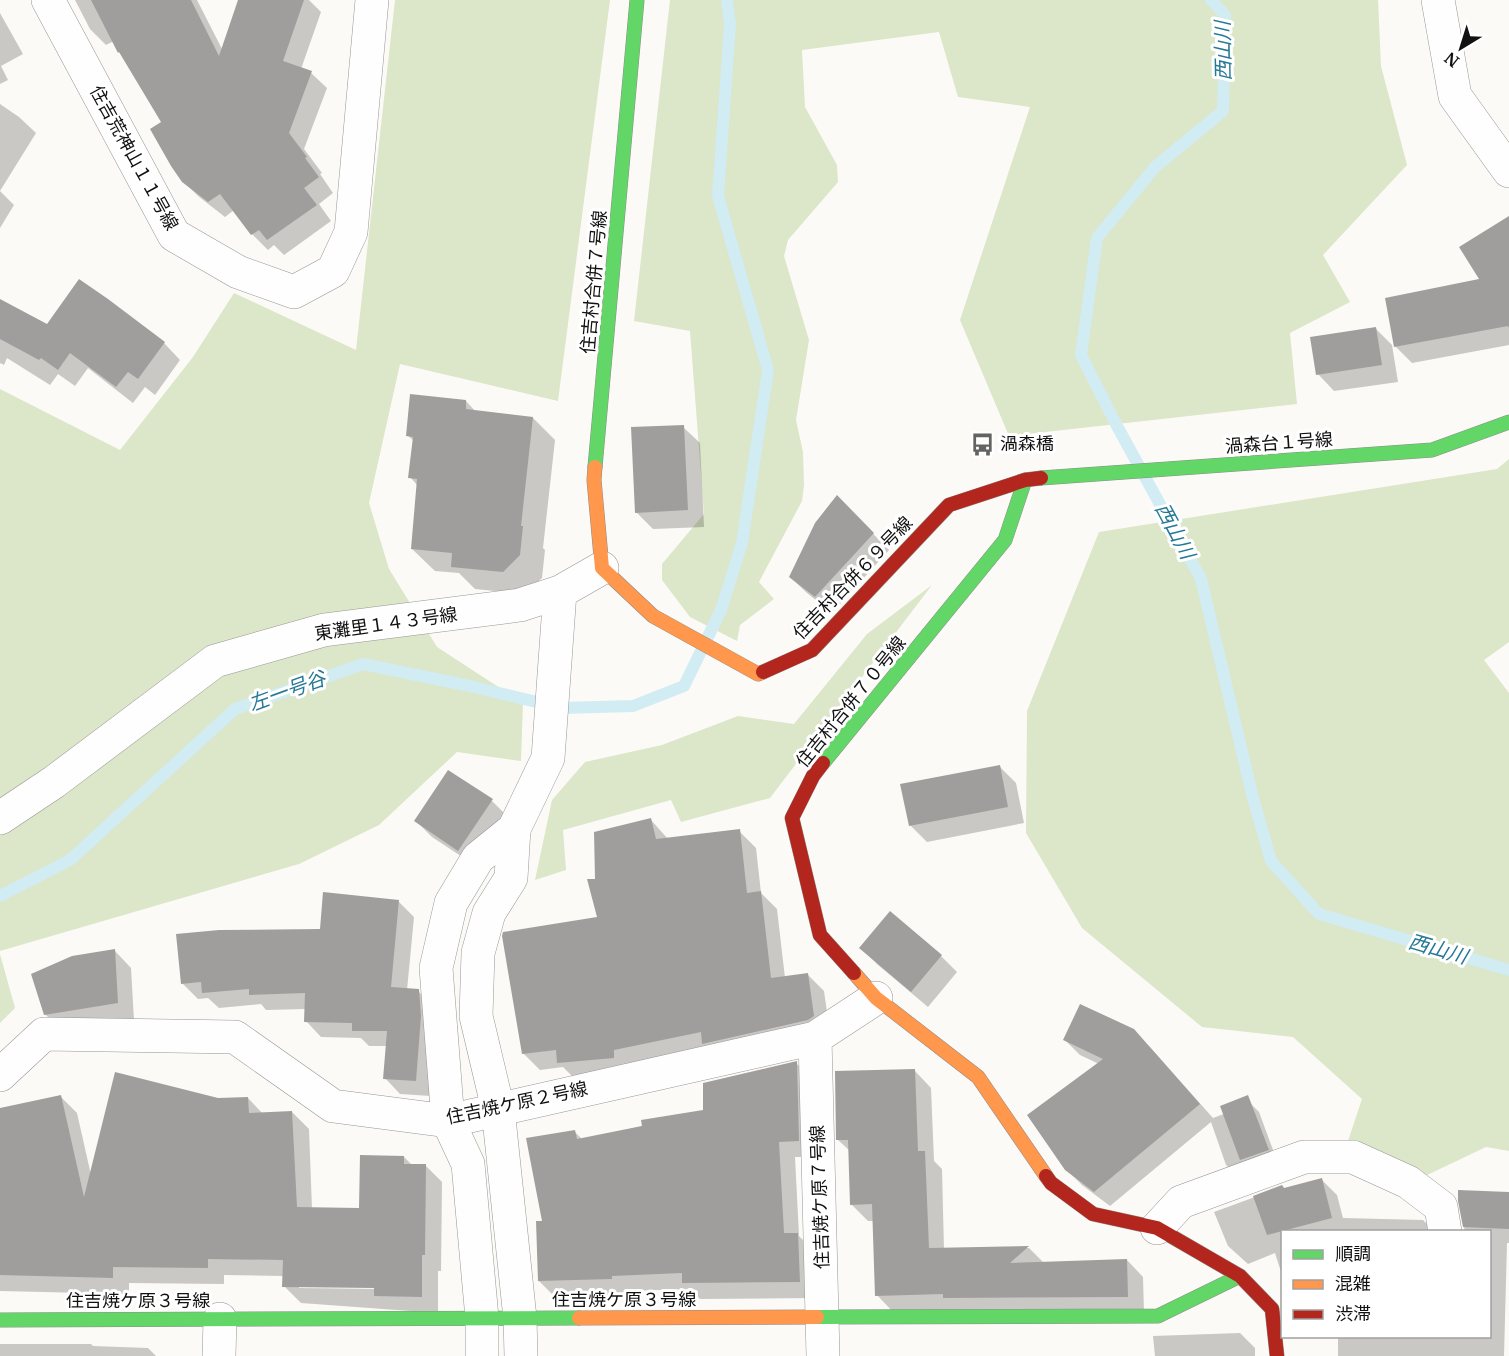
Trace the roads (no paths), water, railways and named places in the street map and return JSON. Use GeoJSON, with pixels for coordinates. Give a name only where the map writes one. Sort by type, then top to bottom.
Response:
{"type":"FeatureCollection","features":[{"type":"Feature","properties":{"kind":"street","name":"住吉荒神山１１号線"},"geometry":{"type":"LineString","coordinates":[[48,0],[174,235],[238,272],[294,292],[333,272],[351,232],[372,0]]}},
{"type":"Feature","properties":{"kind":"street","name":"住吉村合併７号線"},"geometry":{"type":"LineString","coordinates":[[602,568],[594,480],[637,0]]}},
{"type":"Feature","properties":{"kind":"street"},"geometry":{"type":"LineString","coordinates":[[1438,0],[1455,96],[1509,171]]}},
{"type":"Feature","properties":{"kind":"street","name":"渦森台１号線"},"geometry":{"type":"LineString","coordinates":[[1047,477],[1432,450],[1509,422]]}},
{"type":"Feature","properties":{"kind":"street","name":"住吉村合併６９号線"},"geometry":{"type":"LineString","coordinates":[[602,568],[653,616],[758,674],[812,650],[949,505],[1025,480],[1047,477]]}},
{"type":"Feature","properties":{"kind":"street","name":"住吉村合併７０号線"},"geometry":{"type":"LineString","coordinates":[[1025,480],[1005,540],[813,776],[792,818],[820,935],[876,998],[978,1077],[1051,1183],[1093,1214],[1156,1228],[1240,1276],[1272,1309],[1277,1356]]}},
{"type":"Feature","properties":{"kind":"street","name":"東灘里１４３号線"},"geometry":{"type":"LineString","coordinates":[[0,818],[54,782],[214,661],[324,630],[520,605],[560,592],[602,568]]}},
{"type":"Feature","properties":{"kind":"street"},"geometry":{"type":"LineString","coordinates":[[521,1356],[520,1318],[498,1109],[476,1016],[478,952],[489,913],[511,878],[514,829],[548,758],[560,592]]}},
{"type":"Feature","properties":{"kind":"street"},"geometry":{"type":"LineString","coordinates":[[482,1356],[482,1318],[468,1164],[448,1121],[436,968],[451,903],[478,858],[514,829]]}},
{"type":"Feature","properties":{"kind":"street","name":"住吉焼ケ原２号線"},"geometry":{"type":"LineString","coordinates":[[0,1075],[44,1034],[235,1037],[333,1106],[448,1121],[815,1038],[876,998]]}},
{"type":"Feature","properties":{"kind":"street","name":"住吉焼ケ原７号線"},"geometry":{"type":"LineString","coordinates":[[815,1038],[824,1356]]}},
{"type":"Feature","properties":{"kind":"street"},"geometry":{"type":"LineString","coordinates":[[1156,1228],[1181,1202],[1304,1157],[1353,1157],[1408,1182],[1441,1207],[1445,1230]]}},
{"type":"Feature","properties":{"kind":"street","name":"住吉焼ケ原３号線"},"geometry":{"type":"LineString","coordinates":[[0,1320],[1158,1316],[1240,1276]]}},
{"type":"Feature","properties":{"kind":"street"},"geometry":{"type":"LineString","coordinates":[[219,1356],[220,1319]]}},
{"type":"Feature","properties":{"kind":"waterway","name":"左一号谷"},"geometry":{"type":"LineString","coordinates":[[0,896],[70,860],[235,709],[363,664],[562,708],[633,706],[684,686],[721,610],[742,543],[768,370],[718,196],[730,25],[727,0]]}},
{"type":"Feature","properties":{"kind":"waterway","name":"西山川"},"geometry":{"type":"LineString","coordinates":[[1211,0],[1225,15],[1223,111],[1155,167],[1097,238],[1081,355],[1201,579],[1253,798],[1271,861],[1319,914],[1509,970]]}},
{"type":"Feature","properties":{"kind":"place","name":"渦森橋"},"geometry":{"type":"Point","coordinates":[982,444]}}]}
